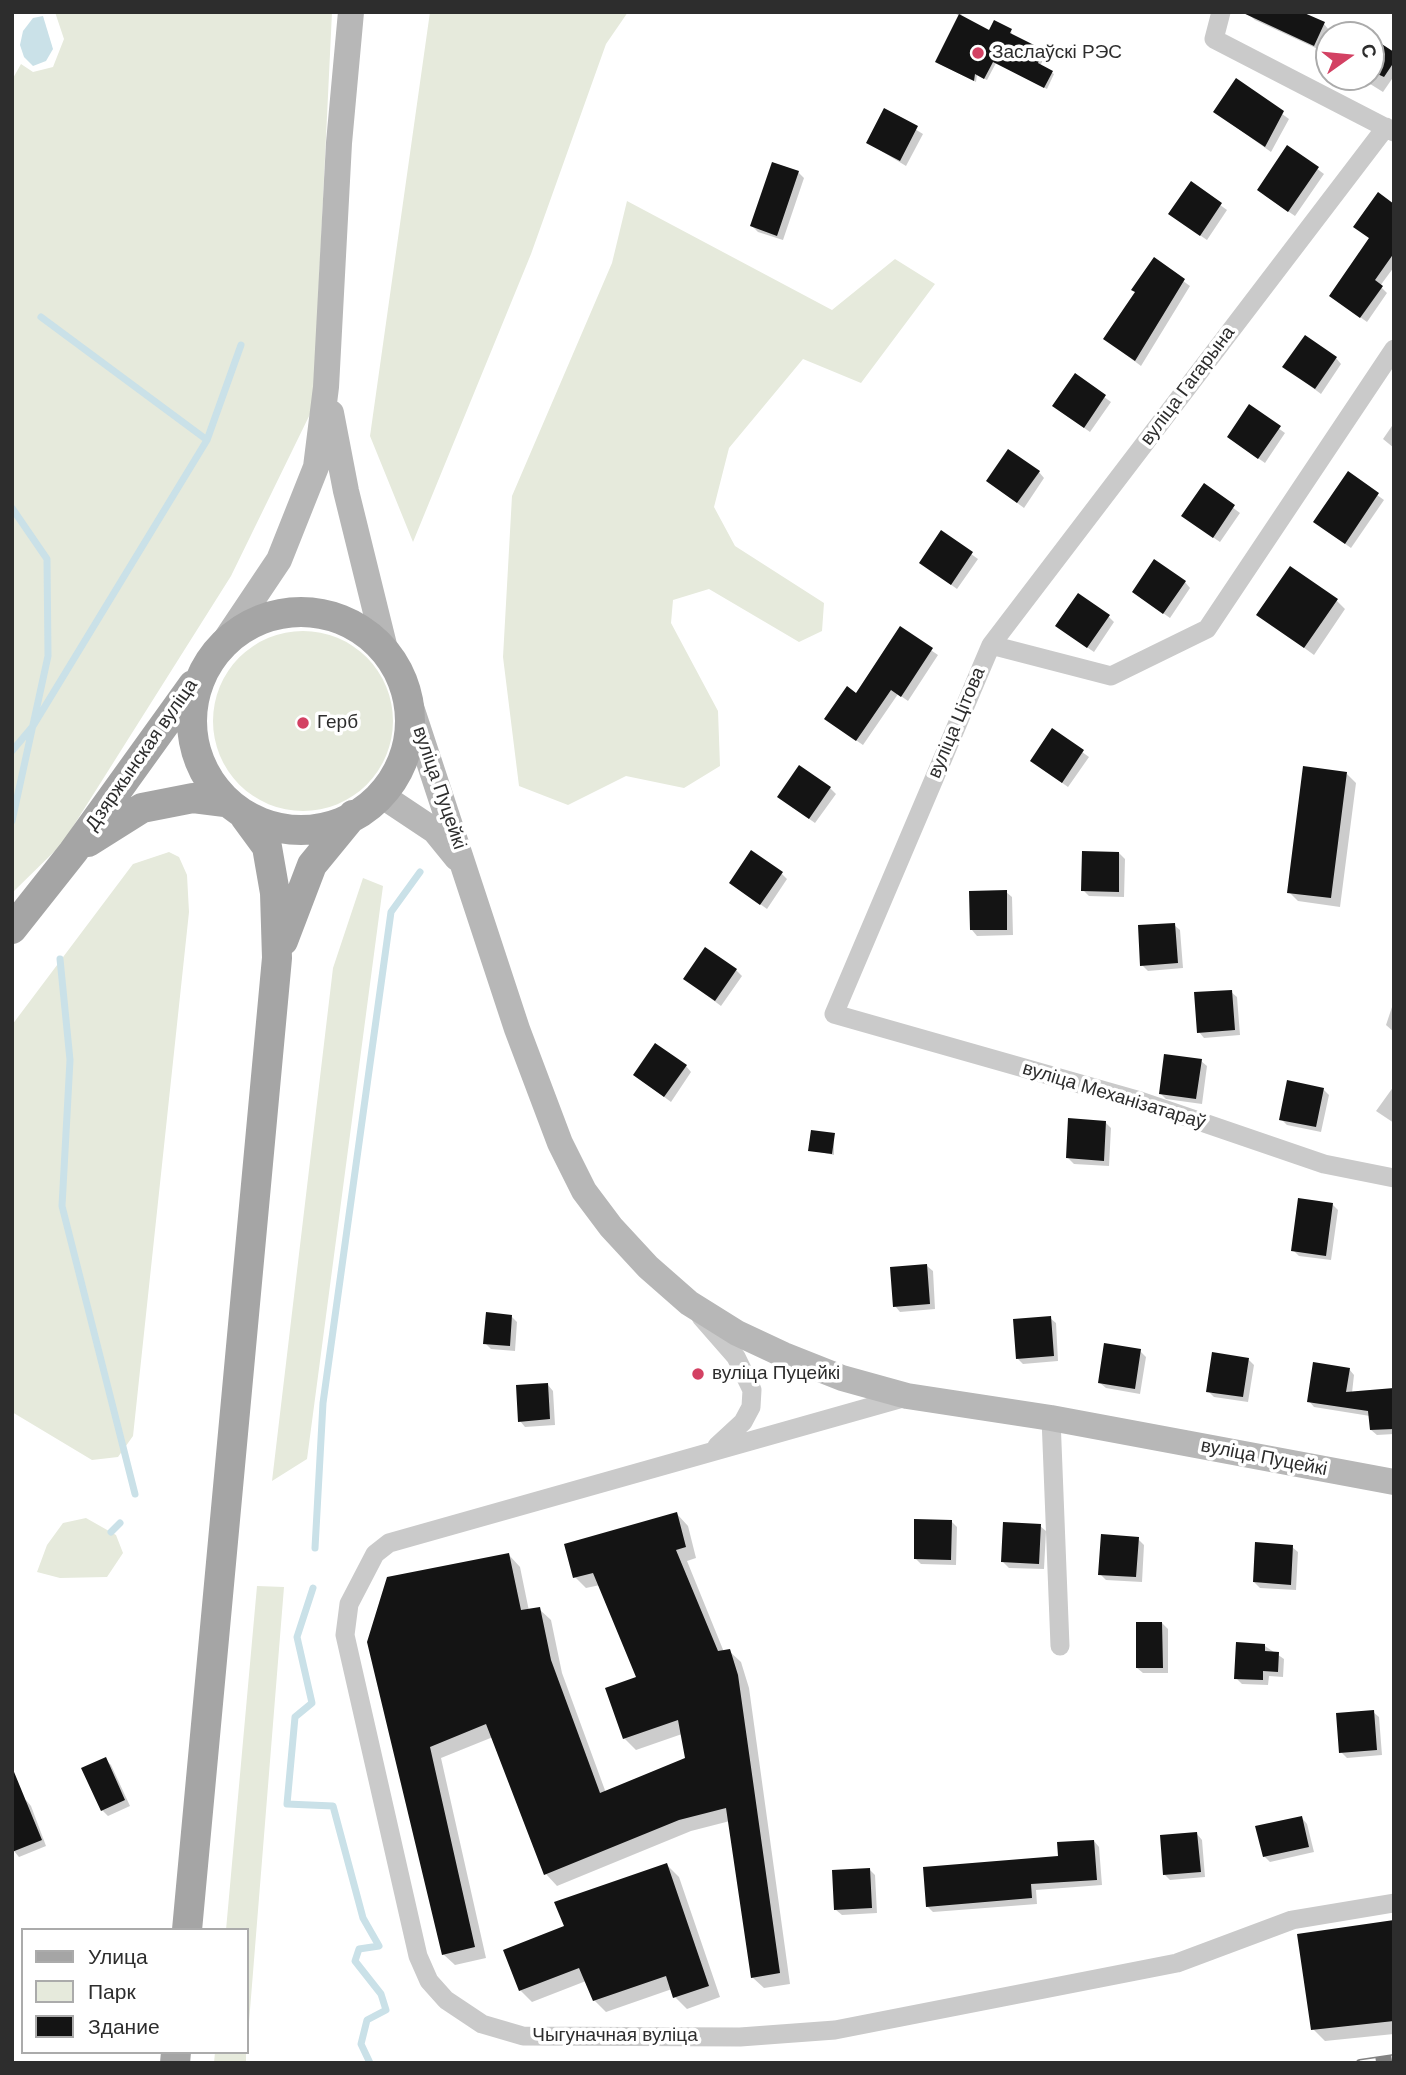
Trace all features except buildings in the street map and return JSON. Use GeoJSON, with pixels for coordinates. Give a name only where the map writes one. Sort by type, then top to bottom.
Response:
{"type":"FeatureCollection","features":[{"type":"Feature","properties":{"kind":"main road"},"geometry":{"type":"LineString","coordinates":[[187,1928],[277,958],[275,893],[267,847],[202,767],[194,748],[191,717],[197,686],[279,560],[316,467],[326,387],[339,143],[351,12]]}},
{"type":"Feature","properties":{"kind":"main road"},"geometry":{"type":"LineString","coordinates":[[326,387],[346,492],[385,649]]}},
{"type":"Feature","properties":{"kind":"main road"},"geometry":{"type":"LineString","coordinates":[[217,652],[256,622],[274,615],[304,611],[334,616],[362,629],[385,649],[402,676],[411,707],[408,750],[401,770],[384,797],[354,815],[299,829],[272,829],[235,809]]}},
{"type":"Feature","properties":{"kind":"main road","name":"Дзяржынская вуліца"},"geometry":{"type":"LineString","coordinates":[[12,929],[73,852],[217,652]]}},
{"type":"Feature","properties":{"kind":"main road","name":"вуліца Пуцейкі"},"geometry":{"type":"LineString","coordinates":[[411,707],[467,870],[537,1090],[584,1191],[611,1227],[648,1267],[689,1303],[737,1333],[783,1354],[842,1378],[907,1396],[1051,1418],[1394,1482]]}},
{"type":"Feature","properties":{"kind":"main road","name":"вуліца Пуцейкі"},"geometry":{"type":"LineString","coordinates":[[384,797],[435,831],[467,870]]}},
{"type":"Feature","properties":{"kind":"main road","name":"Дзяржынская вуліца"},"geometry":{"type":"LineString","coordinates":[[73,852],[142,808],[193,799],[235,809]]}},
{"type":"Feature","properties":{"kind":"main road"},"geometry":{"type":"LineString","coordinates":[[277,958],[312,865],[354,815]]}},
{"type":"Feature","properties":{"kind":"street"},"geometry":{"type":"LineString","coordinates":[[1221,12],[1214,39],[1390,129]]}},
{"type":"Feature","properties":{"kind":"street","name":"вуліца Гагарына"},"geometry":{"type":"LineString","coordinates":[[991,645],[1390,129]]}},
{"type":"Feature","properties":{"kind":"street","name":"вуліца Цітова"},"geometry":{"type":"LineString","coordinates":[[834,1014],[991,645],[1111,676],[1207,629],[1394,349]]}},
{"type":"Feature","properties":{"kind":"street","name":"вуліца Механізатараў"},"geometry":{"type":"LineString","coordinates":[[834,1014],[1140,1101],[1324,1164],[1394,1178]]}},
{"type":"Feature","properties":{"kind":"street"},"geometry":{"type":"LineString","coordinates":[[689,1303],[736,1357],[752,1390],[751,1407],[743,1422],[714,1449]]}},
{"type":"Feature","properties":{"kind":"street","name":"Чыгуначная вуліца"},"geometry":{"type":"LineString","coordinates":[[907,1396],[389,1543],[375,1554],[353,1594],[345,1635],[418,1956],[429,1980],[446,2000],[482,2024],[523,2036],[740,2037],[835,2030],[1177,1963],[1292,1920],[1394,1903]]}},
{"type":"Feature","properties":{"kind":"street"},"geometry":{"type":"LineString","coordinates":[[1051,1418],[1060,1646]]}},
{"type":"Feature","properties":{"kind":"green space"},"geometry":{"type":"Polygon","coordinates":[[[55,12],[332,12],[313,408],[231,576],[62,844],[12,893],[12,80],[21,64],[33,72],[53,67],[64,39],[55,12]]]}},
{"type":"Feature","properties":{"kind":"green space"},"geometry":{"type":"Polygon","coordinates":[[[430,12],[628,12],[606,44],[531,254],[413,542],[370,436],[430,12]]]}},
{"type":"Feature","properties":{"kind":"green space"},"geometry":{"type":"Polygon","coordinates":[[[627,201],[832,310],[895,259],[935,284],[861,383],[803,359],[729,448],[714,507],[735,546],[824,603],[822,631],[799,642],[709,589],[673,600],[671,623],[718,711],[720,766],[684,788],[626,776],[568,805],[519,786],[503,657],[512,496],[612,263],[627,201]]]}},
{"type":"Feature","properties":{"kind":"green space"},"geometry":{"type":"Polygon","coordinates":[[[303,631],[337,638],[353,646],[366,658],[378,671],[386,687],[393,721],[386,755],[378,771],[366,784],[353,796],[337,804],[303,811],[269,804],[253,796],[240,784],[228,771],[220,755],[213,721],[220,687],[228,671],[240,658],[253,646],[269,638],[303,631]]]}},
{"type":"Feature","properties":{"kind":"green space"},"geometry":{"type":"Polygon","coordinates":[[[169,852],[179,857],[187,875],[189,912],[133,1436],[118,1457],[92,1460],[12,1412],[12,1025],[133,864],[169,852]]]}},
{"type":"Feature","properties":{"kind":"green space"},"geometry":{"type":"Polygon","coordinates":[[[363,878],[383,886],[307,1459],[272,1481],[333,968],[363,878]]]}},
{"type":"Feature","properties":{"kind":"green space"},"geometry":{"type":"Polygon","coordinates":[[[86,1518],[116,1535],[123,1553],[107,1577],[60,1578],[37,1572],[47,1545],[63,1523],[86,1518]]]}},
{"type":"Feature","properties":{"kind":"green space"},"geometry":{"type":"Polygon","coordinates":[[[257,1586],[284,1587],[248,2035],[248,1928],[226,1928],[257,1586]]]}},
{"type":"Feature","properties":{"kind":"green space"},"geometry":{"type":"Polygon","coordinates":[[[215,2054],[246,2054],[246,2063],[214,2063],[215,2054]]]}},
{"type":"Feature","properties":{"kind":"water"},"geometry":{"type":"Polygon","coordinates":[[[43,16],[53,49],[46,61],[33,66],[24,57],[20,45],[23,31],[33,18],[43,16]]]}},
{"type":"Feature","properties":{"kind":"waterway"},"geometry":{"type":"LineString","coordinates":[[41,317],[207,440],[241,345]]}},
{"type":"Feature","properties":{"kind":"waterway"},"geometry":{"type":"LineString","coordinates":[[12,751],[33,726],[207,440]]}},
{"type":"Feature","properties":{"kind":"waterway"},"geometry":{"type":"LineString","coordinates":[[12,508],[47,559],[48,656],[12,821]]}},
{"type":"Feature","properties":{"kind":"waterway"},"geometry":{"type":"LineString","coordinates":[[315,1548],[323,1403],[391,912],[420,872]]}},
{"type":"Feature","properties":{"kind":"waterway"},"geometry":{"type":"LineString","coordinates":[[60,959],[70,1060],[62,1206],[135,1494]]}},
{"type":"Feature","properties":{"kind":"waterway"},"geometry":{"type":"LineString","coordinates":[[111,1532],[120,1523]]}},
{"type":"Feature","properties":{"kind":"waterway"},"geometry":{"type":"LineString","coordinates":[[313,1588],[297,1637],[312,1703],[295,1717],[287,1804],[333,1806],[363,1918],[379,1946],[359,1949],[355,1961],[381,1994],[386,2010],[367,2020],[361,2044],[370,2063]]}},
{"type":"Feature","properties":{"kind":"railway"},"geometry":{"type":"LineString","coordinates":[[1360,2063],[1394,2058]]}},
{"type":"Feature","properties":{"kind":"place","name":"Заслаўскі РЭС"},"geometry":{"type":"Point","coordinates":[978,53]}},
{"type":"Feature","properties":{"kind":"place","name":"Герб"},"geometry":{"type":"Point","coordinates":[303,723]}},
{"type":"Feature","properties":{"kind":"place","name":"вуліца Пуцейкі"},"geometry":{"type":"Point","coordinates":[698,1374]}}]}
